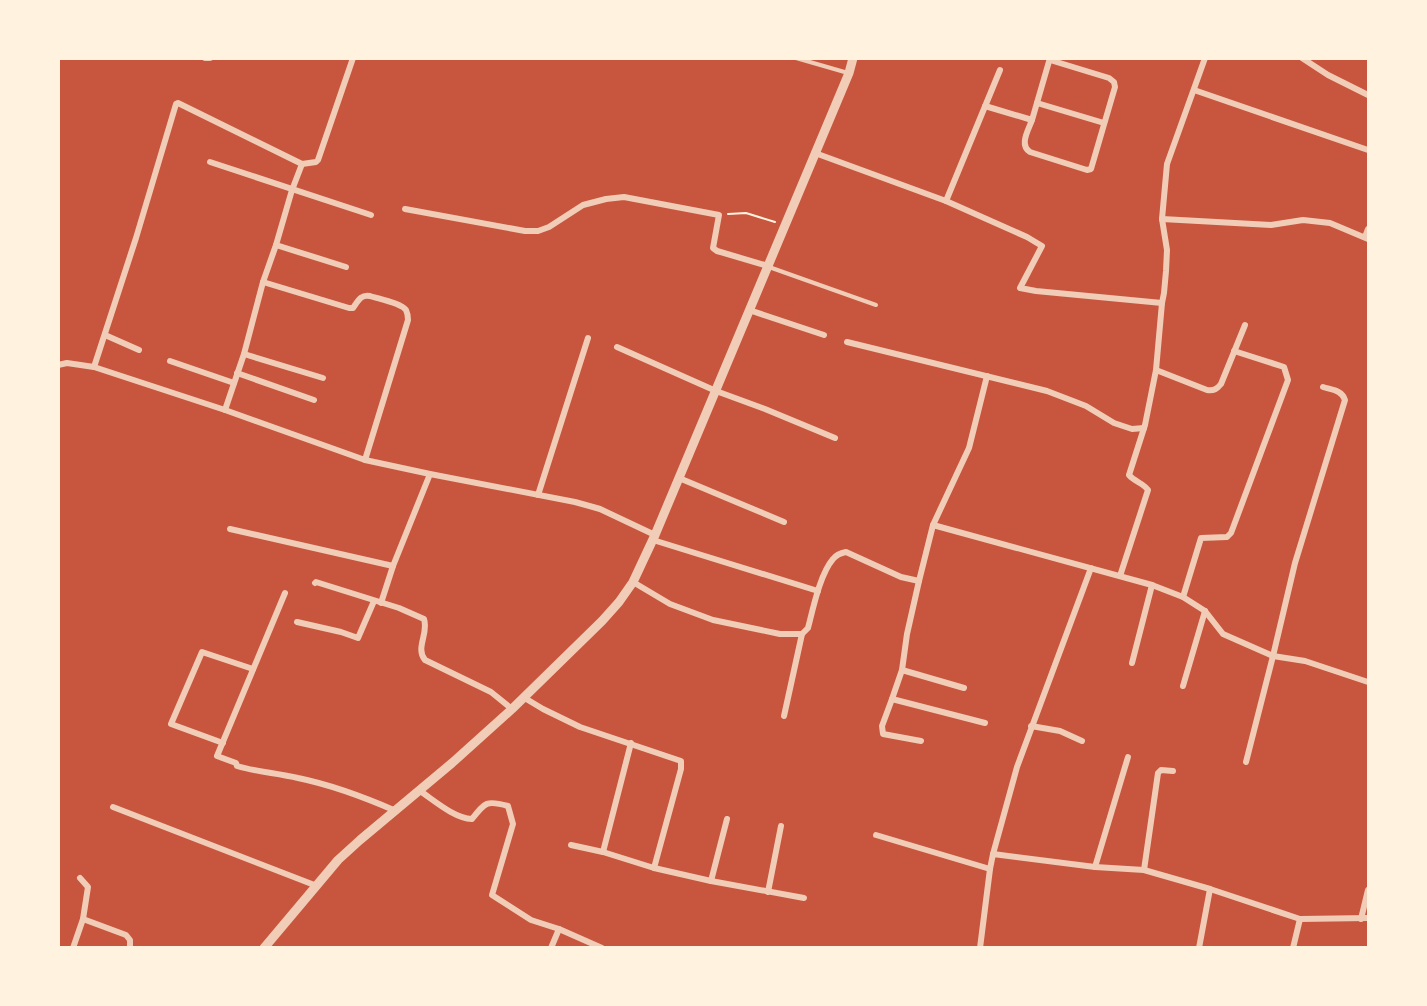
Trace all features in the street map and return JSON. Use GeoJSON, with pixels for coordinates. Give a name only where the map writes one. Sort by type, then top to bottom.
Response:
{"type":"FeatureCollection","features":[{"type":"Feature","properties":{"kind":"street"},"geometry":{"type":"LineString","coordinates":[[94,367],[140,227],[176,104],[302,164],[318,160],[353,58]]}},
{"type":"Feature","properties":{"kind":"street"},"geometry":{"type":"LineString","coordinates":[[264,948],[345,853],[420,791],[512,708],[620,602],[633,582],[654,537],[849,73],[853,58]]}},
{"type":"Feature","properties":{"kind":"street"},"geometry":{"type":"LineString","coordinates":[[1120,576],[1148,490],[1129,475],[1144,428],[1156,370],[1167,250],[1162,219],[1167,164],[1205,58]]}},
{"type":"Feature","properties":{"kind":"street"},"geometry":{"type":"LineString","coordinates":[[1302,58],[1328,75],[1368,95]]}},
{"type":"Feature","properties":{"kind":"street"},"geometry":{"type":"LineString","coordinates":[[1050,59],[1109,78],[1114,82],[1115,87],[1091,169],[1088,170],[1026,149],[1024,142],[1037,103],[1050,59]]}},
{"type":"Feature","properties":{"kind":"street"},"geometry":{"type":"LineString","coordinates":[[946,201],[1000,70]]}},
{"type":"Feature","properties":{"kind":"street"},"geometry":{"type":"LineString","coordinates":[[1194,90],[1368,150]]}},
{"type":"Feature","properties":{"kind":"street"},"geometry":{"type":"LineString","coordinates":[[1037,103],[1104,123]]}},
{"type":"Feature","properties":{"kind":"street"},"geometry":{"type":"LineString","coordinates":[[985,106],[1032,120]]}},
{"type":"Feature","properties":{"kind":"street"},"geometry":{"type":"LineString","coordinates":[[815,153],[946,201],[1042,246],[1020,288],[1162,303]]}},
{"type":"Feature","properties":{"kind":"street"},"geometry":{"type":"LineString","coordinates":[[210,162],[371,215]]}},
{"type":"Feature","properties":{"kind":"street"},"geometry":{"type":"LineString","coordinates":[[225,410],[244,354],[263,282],[292,189],[302,164]]}},
{"type":"Feature","properties":{"kind":"street"},"geometry":{"type":"LineString","coordinates":[[405,209],[525,231],[538,231],[583,205],[624,197],[719,215],[713,248],[768,266]]}},
{"type":"Feature","properties":{"kind":"street"},"geometry":{"type":"LineString","coordinates":[[1162,219],[1271,225],[1304,220],[1330,224],[1367,238],[1368,229]]}},
{"type":"Feature","properties":{"kind":"street"},"geometry":{"type":"LineString","coordinates":[[276,245],[346,267]]}},
{"type":"Feature","properties":{"kind":"street"},"geometry":{"type":"LineString","coordinates":[[263,282],[345,308],[353,308],[360,298],[366,295],[405,308],[408,313],[408,320],[365,459]]}},
{"type":"Feature","properties":{"kind":"street"},"geometry":{"type":"LineString","coordinates":[[749,310],[824,335]]}},
{"type":"Feature","properties":{"kind":"street"},"geometry":{"type":"LineString","coordinates":[[1156,370],[1207,390],[1214,390],[1221,384],[1245,325]]}},
{"type":"Feature","properties":{"kind":"street"},"geometry":{"type":"LineString","coordinates":[[105,335],[139,350]]}},
{"type":"Feature","properties":{"kind":"street"},"geometry":{"type":"LineString","coordinates":[[538,495],[588,338]]}},
{"type":"Feature","properties":{"kind":"street"},"geometry":{"type":"LineString","coordinates":[[847,342],[1047,391],[1086,406],[1114,423],[1132,429],[1144,428]]}},
{"type":"Feature","properties":{"kind":"street"},"geometry":{"type":"LineString","coordinates":[[617,347],[716,391],[835,438]]}},
{"type":"Feature","properties":{"kind":"street"},"geometry":{"type":"LineString","coordinates":[[1183,597],[1202,538],[1227,537],[1231,533],[1288,380],[1284,367],[1234,351]]}},
{"type":"Feature","properties":{"kind":"street"},"geometry":{"type":"LineString","coordinates":[[244,354],[323,378]]}},
{"type":"Feature","properties":{"kind":"street"},"geometry":{"type":"LineString","coordinates":[[170,361],[234,383]]}},
{"type":"Feature","properties":{"kind":"street"},"geometry":{"type":"LineString","coordinates":[[58,364],[68,363],[94,367],[365,459],[600,509],[654,537],[746,570],[818,591]]}},
{"type":"Feature","properties":{"kind":"street"},"geometry":{"type":"LineString","coordinates":[[237,373],[314,400]]}},
{"type":"Feature","properties":{"kind":"street"},"geometry":{"type":"LineString","coordinates":[[921,741],[883,734],[882,726],[902,670],[907,634],[933,525],[969,448],[987,376]]}},
{"type":"Feature","properties":{"kind":"street"},"geometry":{"type":"LineString","coordinates":[[1246,762],[1274,656],[1295,563],[1345,400],[1338,392],[1323,387]]}},
{"type":"Feature","properties":{"kind":"street"},"geometry":{"type":"LineString","coordinates":[[297,622],[358,638],[378,602],[430,474]]}},
{"type":"Feature","properties":{"kind":"street"},"geometry":{"type":"LineString","coordinates":[[679,478],[784,522]]}},
{"type":"Feature","properties":{"kind":"street"},"geometry":{"type":"LineString","coordinates":[[933,525],[1152,585],[1183,597],[1204,611],[1223,634],[1274,656],[1305,661],[1368,682]]}},
{"type":"Feature","properties":{"kind":"street"},"geometry":{"type":"LineString","coordinates":[[230,529],[393,566]]}},
{"type":"Feature","properties":{"kind":"street"},"geometry":{"type":"LineString","coordinates":[[784,716],[802,634],[808,628],[818,591],[833,558],[846,552],[901,577],[919,581]]}},
{"type":"Feature","properties":{"kind":"street"},"geometry":{"type":"LineString","coordinates":[[980,948],[993,854],[1017,767],[1090,568]]}},
{"type":"Feature","properties":{"kind":"street"},"geometry":{"type":"LineString","coordinates":[[633,582],[670,604],[713,620],[780,634],[802,634]]}},
{"type":"Feature","properties":{"kind":"street"},"geometry":{"type":"LineString","coordinates":[[315,583],[399,608],[424,619],[426,625],[421,649],[425,660],[491,692],[512,708]]}},
{"type":"Feature","properties":{"kind":"street"},"geometry":{"type":"LineString","coordinates":[[1132,663],[1152,585]]}},
{"type":"Feature","properties":{"kind":"street"},"geometry":{"type":"LineString","coordinates":[[285,592],[217,756],[248,770],[298,778],[357,794],[396,811]]}},
{"type":"Feature","properties":{"kind":"street"},"geometry":{"type":"LineString","coordinates":[[1183,686],[1204,611]]}},
{"type":"Feature","properties":{"kind":"street"},"geometry":{"type":"LineString","coordinates":[[223,743],[171,724],[202,652],[253,669]]}},
{"type":"Feature","properties":{"kind":"street"},"geometry":{"type":"LineString","coordinates":[[902,670],[964,688]]}},
{"type":"Feature","properties":{"kind":"street"},"geometry":{"type":"LineString","coordinates":[[523,697],[580,727],[681,761],[654,868]]}},
{"type":"Feature","properties":{"kind":"street"},"geometry":{"type":"LineString","coordinates":[[892,699],[985,723]]}},
{"type":"Feature","properties":{"kind":"street"},"geometry":{"type":"LineString","coordinates":[[1031,726],[1060,731],[1082,741]]}},
{"type":"Feature","properties":{"kind":"street"},"geometry":{"type":"LineString","coordinates":[[603,852],[631,743]]}},
{"type":"Feature","properties":{"kind":"street"},"geometry":{"type":"LineString","coordinates":[[1095,867],[1128,758]]}},
{"type":"Feature","properties":{"kind":"street"},"geometry":{"type":"LineString","coordinates":[[1144,870],[1158,773],[1161,770],[1173,771]]}},
{"type":"Feature","properties":{"kind":"street"},"geometry":{"type":"LineString","coordinates":[[420,791],[465,819],[472,819],[487,803],[508,806],[513,824],[492,895],[531,920],[559,929],[602,948]]}},
{"type":"Feature","properties":{"kind":"street"},"geometry":{"type":"LineString","coordinates":[[113,807],[317,886]]}},
{"type":"Feature","properties":{"kind":"street"},"geometry":{"type":"LineString","coordinates":[[711,881],[727,819]]}},
{"type":"Feature","properties":{"kind":"street"},"geometry":{"type":"LineString","coordinates":[[768,892],[781,826]]}},
{"type":"Feature","properties":{"kind":"street"},"geometry":{"type":"LineString","coordinates":[[876,835],[990,869]]}},
{"type":"Feature","properties":{"kind":"street"},"geometry":{"type":"LineString","coordinates":[[571,845],[711,881],[804,898]]}},
{"type":"Feature","properties":{"kind":"street"},"geometry":{"type":"LineString","coordinates":[[993,854],[1095,867],[1144,870],[1210,889],[1300,920],[1368,918]]}},
{"type":"Feature","properties":{"kind":"street"},"geometry":{"type":"LineString","coordinates":[[73,948],[83,919],[88,887],[80,878]]}},
{"type":"Feature","properties":{"kind":"street"},"geometry":{"type":"LineString","coordinates":[[1199,948],[1210,889]]}},
{"type":"Feature","properties":{"kind":"street"},"geometry":{"type":"LineString","coordinates":[[1361,920],[1368,890]]}},
{"type":"Feature","properties":{"kind":"street"},"geometry":{"type":"LineString","coordinates":[[83,919],[126,935],[130,940],[130,948]]}},
{"type":"Feature","properties":{"kind":"street"},"geometry":{"type":"LineString","coordinates":[[1293,948],[1300,920]]}},
{"type":"Feature","properties":{"kind":"street"},"geometry":{"type":"LineString","coordinates":[[551,948],[559,929]]}},
{"type":"Feature","properties":{"kind":"lane"},"geometry":{"type":"LineString","coordinates":[[796,58],[849,73]]}},
{"type":"Feature","properties":{"kind":"lane"},"geometry":{"type":"LineString","coordinates":[[768,266],[876,306]]}},
{"type":"Feature","properties":{"kind":"path"},"geometry":{"type":"LineString","coordinates":[[719,215],[746,213],[776,223]]}}]}
